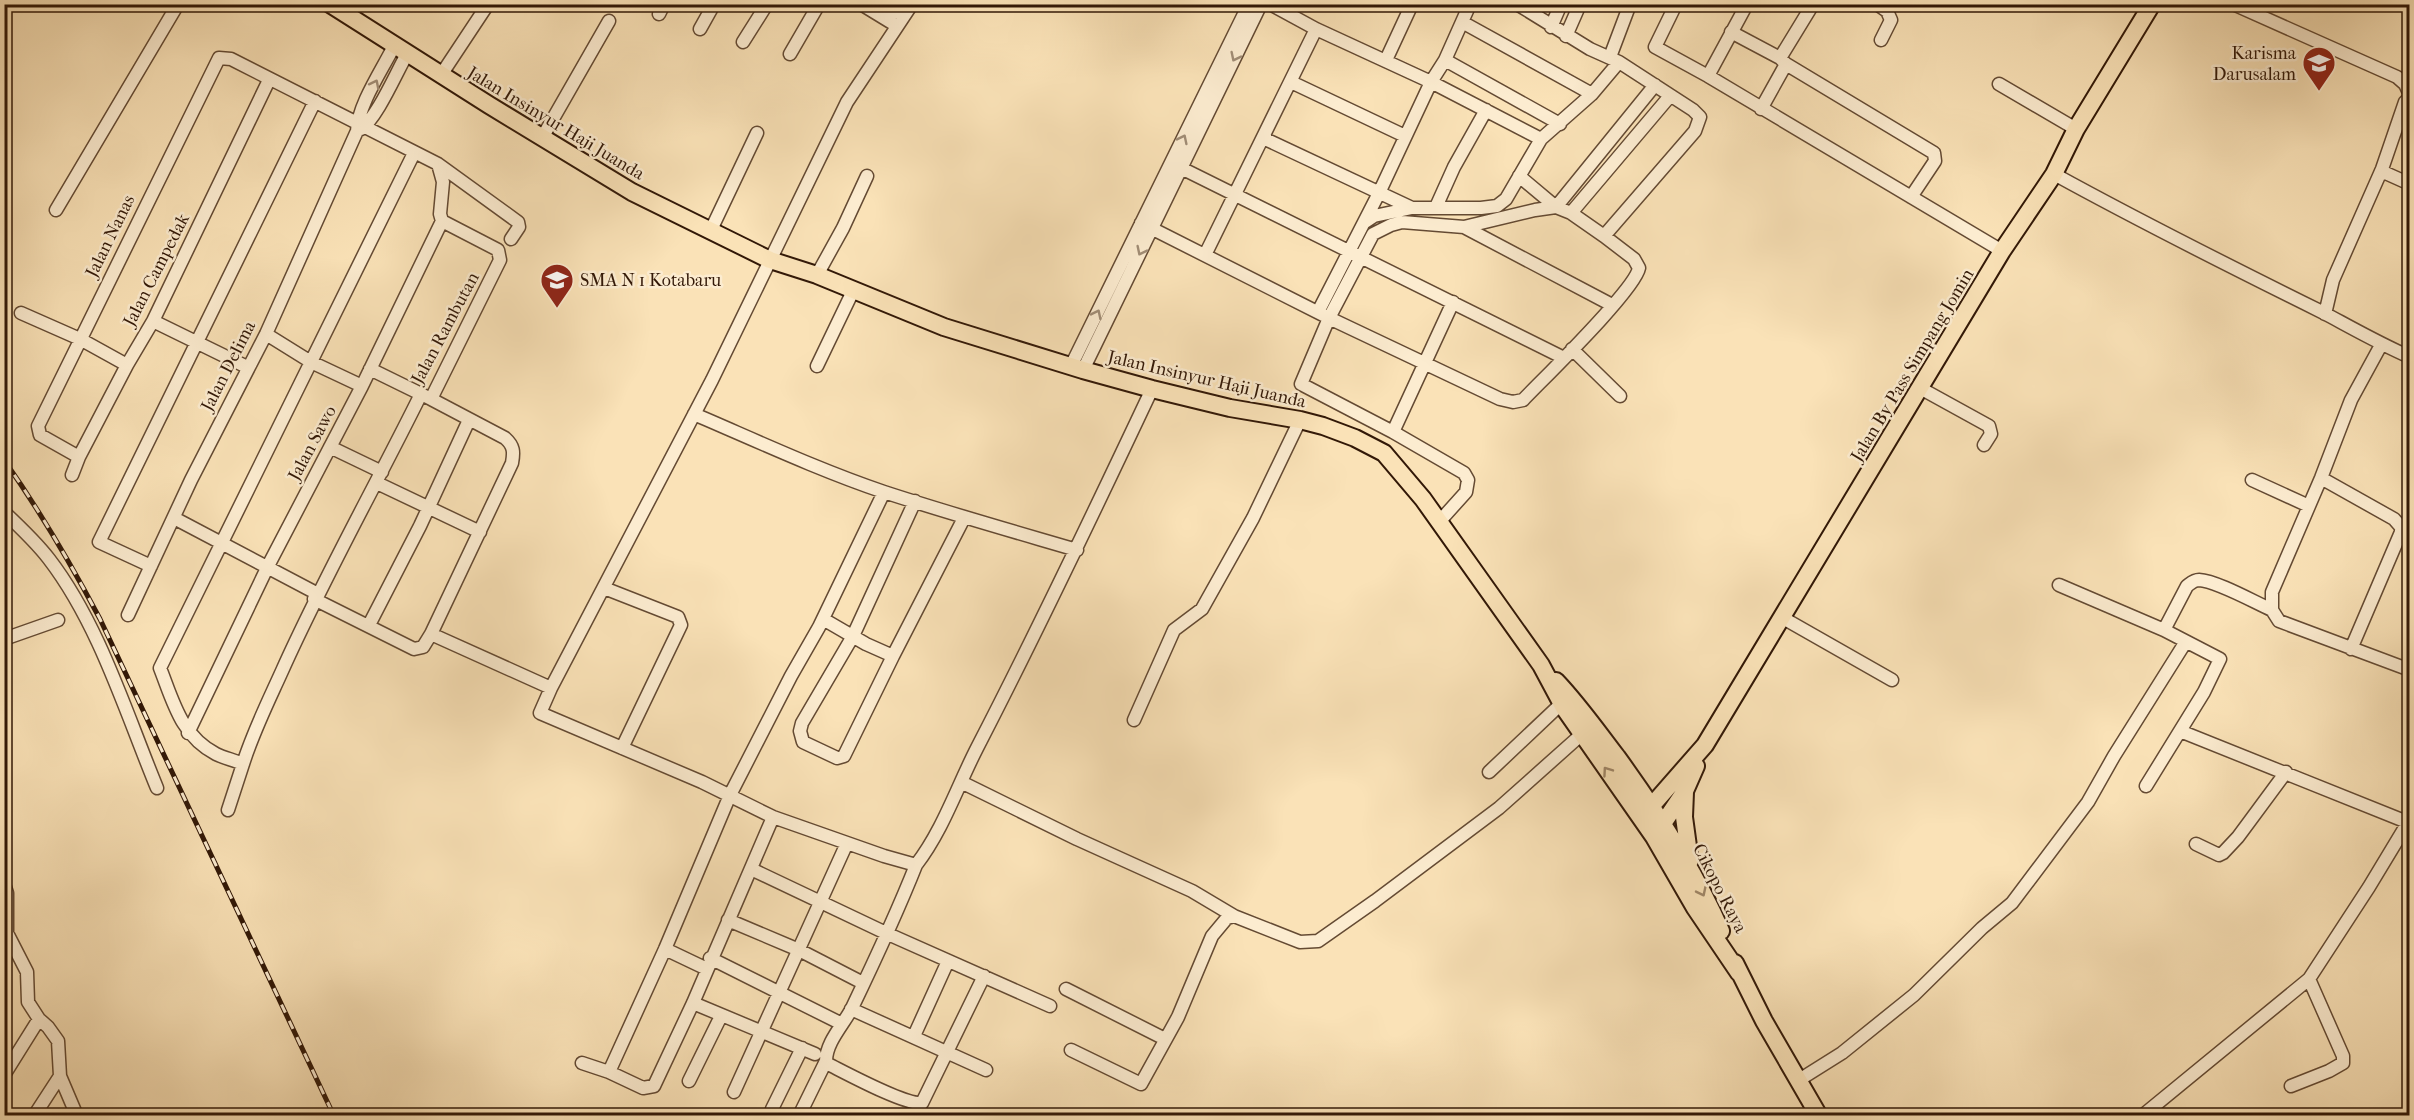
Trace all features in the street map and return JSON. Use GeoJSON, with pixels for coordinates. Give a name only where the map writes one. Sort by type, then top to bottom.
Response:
{"type":"FeatureCollection","features":[{"type":"Feature","properties":{"kind":"highway","name":"Jalan Insinyur Haji Juanda"},"geometry":{"type":"LineString","coordinates":[[330,4],[400,50],[632,192],[770,260],[817,275],[944,327],[1152,389],[1230,408],[1300,420],[1349,436],[1384,453],[1406,477],[1541,665],[1582,734],[1646,812]]}},
{"type":"Feature","properties":{"kind":"highway","name":"Jalan By Pass Simpang Jomin"},"geometry":{"type":"LineString","coordinates":[[1658,830],[1681,785],[2002,251],[2054,174],[2076,129],[2152,4]]}},
{"type":"Feature","properties":{"kind":"highway","name":"Jalan Insinyur Haji Juanda"},"geometry":{"type":"LineString","coordinates":[[1541,665],[1575,700],[1638,786],[1646,812]]}},
{"type":"Feature","properties":{"kind":"highway","name":"Jalan By Pass Simpang Jomin"},"geometry":{"type":"LineString","coordinates":[[1646,812],[1681,785]]}},
{"type":"Feature","properties":{"kind":"highway"},"geometry":{"type":"LineString","coordinates":[[1638,786],[1650,790],[1681,785],[1691,870]]}},
{"type":"Feature","properties":{"kind":"highway"},"geometry":{"type":"LineString","coordinates":[[1646,812],[1658,830]]}},
{"type":"Feature","properties":{"kind":"highway","name":"Cikopo Raya"},"geometry":{"type":"LineString","coordinates":[[1658,830],[1691,870],[1738,973]]}},
{"type":"Feature","properties":{"kind":"highway","name":"Cikopo Raya"},"geometry":{"type":"LineString","coordinates":[[1658,830],[1695,908],[1738,973],[1819,1116]]}},
{"type":"Feature","properties":{"kind":"street"},"geometry":{"type":"LineString","coordinates":[[56,210],[178,4]]}},
{"type":"Feature","properties":{"kind":"street"},"geometry":{"type":"LineString","coordinates":[[441,75],[488,4]]}},
{"type":"Feature","properties":{"kind":"street"},"geometry":{"type":"LineString","coordinates":[[700,29],[714,4]]}},
{"type":"Feature","properties":{"kind":"street"},"geometry":{"type":"LineString","coordinates":[[743,42],[767,4]]}},
{"type":"Feature","properties":{"kind":"street"},"geometry":{"type":"LineString","coordinates":[[790,54],[819,4]]}},
{"type":"Feature","properties":{"kind":"street"},"geometry":{"type":"LineString","coordinates":[[861,4],[901,21]]}},
{"type":"Feature","properties":{"kind":"street"},"geometry":{"type":"LineString","coordinates":[[883,4],[901,21]]}},
{"type":"Feature","properties":{"kind":"street"},"geometry":{"type":"LineString","coordinates":[[912,4],[847,102],[694,414],[540,713],[730,795],[773,817],[916,865]]}},
{"type":"Feature","properties":{"kind":"street"},"geometry":{"type":"LineString","coordinates":[[1176,166],[1249,4]]}},
{"type":"Feature","properties":{"kind":"street"},"geometry":{"type":"LineString","coordinates":[[1077,368],[1146,225],[1261,4]]}},
{"type":"Feature","properties":{"kind":"street"},"geometry":{"type":"LineString","coordinates":[[1270,4],[1316,29],[1431,82],[1541,139]]}},
{"type":"Feature","properties":{"kind":"street"},"geometry":{"type":"LineString","coordinates":[[1439,522],[1466,492],[1467,477],[1393,432],[1301,384],[1324,315],[1356,254],[1365,222],[1470,4]]}},
{"type":"Feature","properties":{"kind":"street"},"geometry":{"type":"LineString","coordinates":[[1517,4],[1566,36],[1614,60],[1697,113],[1699,121],[1695,131],[1604,236]]}},
{"type":"Feature","properties":{"kind":"street"},"geometry":{"type":"LineString","coordinates":[[1551,27],[1561,4]]}},
{"type":"Feature","properties":{"kind":"street"},"geometry":{"type":"LineString","coordinates":[[1566,36],[1580,4]]}},
{"type":"Feature","properties":{"kind":"street"},"geometry":{"type":"LineString","coordinates":[[1365,222],[1374,216],[1412,208],[1497,206],[1506,198],[1541,139],[1592,94],[1614,60],[1630,4]]}},
{"type":"Feature","properties":{"kind":"street"},"geometry":{"type":"LineString","coordinates":[[1676,4],[1655,47],[1708,76],[2002,251]]}},
{"type":"Feature","properties":{"kind":"street"},"geometry":{"type":"LineString","coordinates":[[1708,76],[1747,4]]}},
{"type":"Feature","properties":{"kind":"street"},"geometry":{"type":"LineString","coordinates":[[1761,109],[1813,4]]}},
{"type":"Feature","properties":{"kind":"street"},"geometry":{"type":"LineString","coordinates":[[1877,4],[1887,11],[1891,20],[1881,40]]}},
{"type":"Feature","properties":{"kind":"street"},"geometry":{"type":"LineString","coordinates":[[2233,4],[2397,77],[2405,84],[2409,96],[2405,102],[2405,119],[2333,280],[2325,314]]}},
{"type":"Feature","properties":{"kind":"street"},"geometry":{"type":"LineString","coordinates":[[1386,60],[1410,5]]}},
{"type":"Feature","properties":{"kind":"street"},"geometry":{"type":"LineString","coordinates":[[542,138],[609,21]]}},
{"type":"Feature","properties":{"kind":"street"},"geometry":{"type":"LineString","coordinates":[[1462,22],[1592,94]]}},
{"type":"Feature","properties":{"kind":"street"},"geometry":{"type":"LineString","coordinates":[[1204,255],[1316,29]]}},
{"type":"Feature","properties":{"kind":"street"},"geometry":{"type":"LineString","coordinates":[[1731,32],[1935,153],[1935,161],[1911,197]]}},
{"type":"Feature","properties":{"kind":"street","name":"Jalan Delima"},"geometry":{"type":"LineString","coordinates":[[128,615],[247,367],[266,334],[360,127],[400,50]]}},
{"type":"Feature","properties":{"kind":"street","name":"Jalan Nanas"},"geometry":{"type":"LineString","coordinates":[[79,457],[40,435],[38,430],[40,420],[209,74],[219,58],[231,59],[269,80]]}},
{"type":"Feature","properties":{"kind":"street"},"geometry":{"type":"LineString","coordinates":[[1445,60],[1560,124]]}},
{"type":"Feature","properties":{"kind":"street"},"geometry":{"type":"LineString","coordinates":[[269,80],[438,164],[518,222],[519,227],[511,239]]}},
{"type":"Feature","properties":{"kind":"street","name":"Jalan Campedak"},"geometry":{"type":"LineString","coordinates":[[72,475],[127,365],[153,321],[269,80]]}},
{"type":"Feature","properties":{"kind":"street"},"geometry":{"type":"LineString","coordinates":[[1291,82],[1405,136]]}},
{"type":"Feature","properties":{"kind":"street"},"geometry":{"type":"LineString","coordinates":[[2000,84],[2076,129]]}},
{"type":"Feature","properties":{"kind":"street"},"geometry":{"type":"LineString","coordinates":[[1356,254],[1373,234],[1402,222],[1464,227],[1556,207],[1655,86]]}},
{"type":"Feature","properties":{"kind":"street"},"geometry":{"type":"LineString","coordinates":[[1571,213],[1670,96]]}},
{"type":"Feature","properties":{"kind":"street"},"geometry":{"type":"LineString","coordinates":[[151,566],[99,542],[315,101]]}},
{"type":"Feature","properties":{"kind":"street"},"geometry":{"type":"LineString","coordinates":[[1436,207],[1454,167],[1486,110]]}},
{"type":"Feature","properties":{"kind":"street"},"geometry":{"type":"LineString","coordinates":[[710,232],[757,133]]}},
{"type":"Feature","properties":{"kind":"street"},"geometry":{"type":"LineString","coordinates":[[1263,138],[1412,208]]}},
{"type":"Feature","properties":{"kind":"street"},"geometry":{"type":"LineString","coordinates":[[243,764],[217,755],[188,733],[179,719],[160,668],[414,153]]}},
{"type":"Feature","properties":{"kind":"street","name":"Jalan Sawo"},"geometry":{"type":"LineString","coordinates":[[188,733],[268,566],[362,386],[442,221],[440,214],[443,182],[438,164]]}},
{"type":"Feature","properties":{"kind":"street"},"geometry":{"type":"LineString","coordinates":[[1176,166],[1453,302],[1568,353],[1620,396]]}},
{"type":"Feature","properties":{"kind":"street"},"geometry":{"type":"LineString","coordinates":[[2381,171],[2409,184]]}},
{"type":"Feature","properties":{"kind":"street"},"geometry":{"type":"LineString","coordinates":[[2054,174],[2186,245],[2325,314],[2381,345],[2409,357]]}},
{"type":"Feature","properties":{"kind":"street"},"geometry":{"type":"LineString","coordinates":[[817,275],[843,228],[867,176]]}},
{"type":"Feature","properties":{"kind":"street"},"geometry":{"type":"LineString","coordinates":[[1146,225],[1425,364],[1500,399],[1513,402],[1523,400],[1568,353],[1630,284],[1639,268],[1634,259],[1571,213],[1556,207],[1519,176]]}},
{"type":"Feature","properties":{"kind":"street","name":"Jalan Rambutan"},"geometry":{"type":"LineString","coordinates":[[228,810],[253,735],[316,597],[500,260],[498,250],[442,221]]}},
{"type":"Feature","properties":{"kind":"street"},"geometry":{"type":"LineString","coordinates":[[1464,227],[1612,305]]}},
{"type":"Feature","properties":{"kind":"street"},"geometry":{"type":"LineString","coordinates":[[818,366],[853,291]]}},
{"type":"Feature","properties":{"kind":"street"},"geometry":{"type":"LineString","coordinates":[[1393,432],[1453,302]]}},
{"type":"Feature","properties":{"kind":"street"},"geometry":{"type":"LineString","coordinates":[[21,313],[80,339],[127,365]]}},
{"type":"Feature","properties":{"kind":"street"},"geometry":{"type":"LineString","coordinates":[[153,321],[196,340],[247,367]]}},
{"type":"Feature","properties":{"kind":"street"},"geometry":{"type":"LineString","coordinates":[[266,334],[311,362],[362,386]]}},
{"type":"Feature","properties":{"kind":"street"},"geometry":{"type":"LineString","coordinates":[[2271,610],[2272,592],[2321,478],[2351,400],[2381,345]]}},
{"type":"Feature","properties":{"kind":"street"},"geometry":{"type":"LineString","coordinates":[[174,518],[268,566],[316,597],[389,638],[414,649],[423,647],[480,532],[512,463],[514,451],[510,442],[505,438],[370,369]]}},
{"type":"Feature","properties":{"kind":"street"},"geometry":{"type":"LineString","coordinates":[[1920,388],[1989,426],[1990,434],[1984,446]]}},
{"type":"Feature","properties":{"kind":"street"},"geometry":{"type":"LineString","coordinates":[[820,1057],[826,1055],[851,1009],[888,934],[916,865],[924,855],[1077,550],[1152,389]]}},
{"type":"Feature","properties":{"kind":"street"},"geometry":{"type":"LineString","coordinates":[[694,414],[813,465],[884,492],[964,518],[1077,550]]}},
{"type":"Feature","properties":{"kind":"street"},"geometry":{"type":"LineString","coordinates":[[369,625],[469,420]]}},
{"type":"Feature","properties":{"kind":"street"},"geometry":{"type":"LineString","coordinates":[[1134,720],[1174,630],[1202,609],[1253,518],[1300,420]]}},
{"type":"Feature","properties":{"kind":"street"},"geometry":{"type":"LineString","coordinates":[[330,447],[428,508],[480,532]]}},
{"type":"Feature","properties":{"kind":"street"},"geometry":{"type":"LineString","coordinates":[[2321,478],[2394,519],[2401,526],[2401,532],[2351,649]]}},
{"type":"Feature","properties":{"kind":"street"},"geometry":{"type":"LineString","coordinates":[[2252,480],[2309,506]]}},
{"type":"Feature","properties":{"kind":"street"},"geometry":{"type":"LineString","coordinates":[[609,1072],[666,949],[730,795],[823,619],[884,492]]}},
{"type":"Feature","properties":{"kind":"street"},"geometry":{"type":"LineString","coordinates":[[915,501],[853,636],[800,731],[803,742],[837,758],[844,756],[964,518]]}},
{"type":"Feature","properties":{"kind":"street"},"geometry":{"type":"LineString","coordinates":[[4,512],[49,559],[89,626],[109,667],[157,788]]}},
{"type":"Feature","properties":{"kind":"street"},"geometry":{"type":"LineString","coordinates":[[2164,630],[2187,586],[2198,580],[2210,582],[2271,610],[2279,621],[2409,670]]}},
{"type":"Feature","properties":{"kind":"street"},"geometry":{"type":"LineString","coordinates":[[2060,585],[2164,630],[2185,643],[2218,657],[2220,662],[2146,786]]}},
{"type":"Feature","properties":{"kind":"street"},"geometry":{"type":"LineString","coordinates":[[604,588],[678,617],[681,625],[622,748]]}},
{"type":"Feature","properties":{"kind":"street"},"geometry":{"type":"LineString","coordinates":[[1783,618],[1892,680]]}},
{"type":"Feature","properties":{"kind":"street"},"geometry":{"type":"LineString","coordinates":[[823,619],[893,656]]}},
{"type":"Feature","properties":{"kind":"street"},"geometry":{"type":"LineString","coordinates":[[4,639],[58,620]]}},
{"type":"Feature","properties":{"kind":"street"},"geometry":{"type":"LineString","coordinates":[[431,634],[551,688]]}},
{"type":"Feature","properties":{"kind":"street"},"geometry":{"type":"LineString","coordinates":[[1799,1080],[1842,1053],[1914,995],[1982,928],[2012,903],[2088,802],[2185,643]]}},
{"type":"Feature","properties":{"kind":"street"},"geometry":{"type":"LineString","coordinates":[[1489,772],[1562,703]]}},
{"type":"Feature","properties":{"kind":"street"},"geometry":{"type":"LineString","coordinates":[[2142,1116],[2309,979],[2369,887],[2408,821],[2180,731]]}},
{"type":"Feature","properties":{"kind":"street"},"geometry":{"type":"LineString","coordinates":[[961,782],[1077,839],[1192,891],[1234,916],[1300,942],[1318,941],[1376,901],[1499,808],[1582,734]]}},
{"type":"Feature","properties":{"kind":"street"},"geometry":{"type":"LineString","coordinates":[[2196,844],[2219,855],[2223,854],[2286,772]]}},
{"type":"Feature","properties":{"kind":"street"},"geometry":{"type":"LineString","coordinates":[[582,1063],[609,1072],[643,1088],[654,1086],[693,1003],[773,817]]}},
{"type":"Feature","properties":{"kind":"street"},"geometry":{"type":"LineString","coordinates":[[734,1092],[847,843]]}},
{"type":"Feature","properties":{"kind":"street"},"geometry":{"type":"LineString","coordinates":[[752,869],[888,934],[1050,1006]]}},
{"type":"Feature","properties":{"kind":"street"},"geometry":{"type":"LineString","coordinates":[[4,884],[7,893],[6,933],[24,964],[28,977],[28,1002],[58,1041],[60,1076],[77,1116]]}},
{"type":"Feature","properties":{"kind":"street"},"geometry":{"type":"LineString","coordinates":[[1071,1050],[1141,1084],[1178,1017],[1212,936],[1227,918],[1234,916]]}},
{"type":"Feature","properties":{"kind":"street"},"geometry":{"type":"LineString","coordinates":[[728,920],[799,950],[863,983]]}},
{"type":"Feature","properties":{"kind":"street"},"geometry":{"type":"LineString","coordinates":[[666,949],[779,992],[842,1024]]}},
{"type":"Feature","properties":{"kind":"street"},"geometry":{"type":"LineString","coordinates":[[914,1036],[948,961]]}},
{"type":"Feature","properties":{"kind":"street"},"geometry":{"type":"LineString","coordinates":[[693,1003],[802,1048],[858,1079],[918,1104],[925,1100],[984,976]]}},
{"type":"Feature","properties":{"kind":"street"},"geometry":{"type":"LineString","coordinates":[[2292,1086],[2343,1063],[2343,1056],[2309,979]]}},
{"type":"Feature","properties":{"kind":"street"},"geometry":{"type":"LineString","coordinates":[[1066,989],[1165,1039]]}},
{"type":"Feature","properties":{"kind":"street"},"geometry":{"type":"LineString","coordinates":[[851,1009],[986,1070]]}},
{"type":"Feature","properties":{"kind":"street"},"geometry":{"type":"LineString","coordinates":[[689,1081],[721,1016]]}},
{"type":"Feature","properties":{"kind":"street"},"geometry":{"type":"LineString","coordinates":[[4,1075],[39,1019]]}},
{"type":"Feature","properties":{"kind":"street"},"geometry":{"type":"LineString","coordinates":[[772,1109],[802,1048]]}},
{"type":"Feature","properties":{"kind":"street"},"geometry":{"type":"LineString","coordinates":[[799,1116],[820,1057]]}},
{"type":"Feature","properties":{"kind":"street"},"geometry":{"type":"LineString","coordinates":[[34,1116],[60,1076]]}},
{"type":"Feature","properties":{"kind":"railway"},"geometry":{"type":"LineString","coordinates":[[4,460],[55,538],[100,619],[334,1116]]}},
{"type":"Feature","properties":{"kind":"place","name":"Karisma Darusalam"},"geometry":{"type":"Point","coordinates":[2319,92]}},
{"type":"Feature","properties":{"kind":"place","name":"SMA N 1 Kotabaru"},"geometry":{"type":"Point","coordinates":[557,309]}}]}
